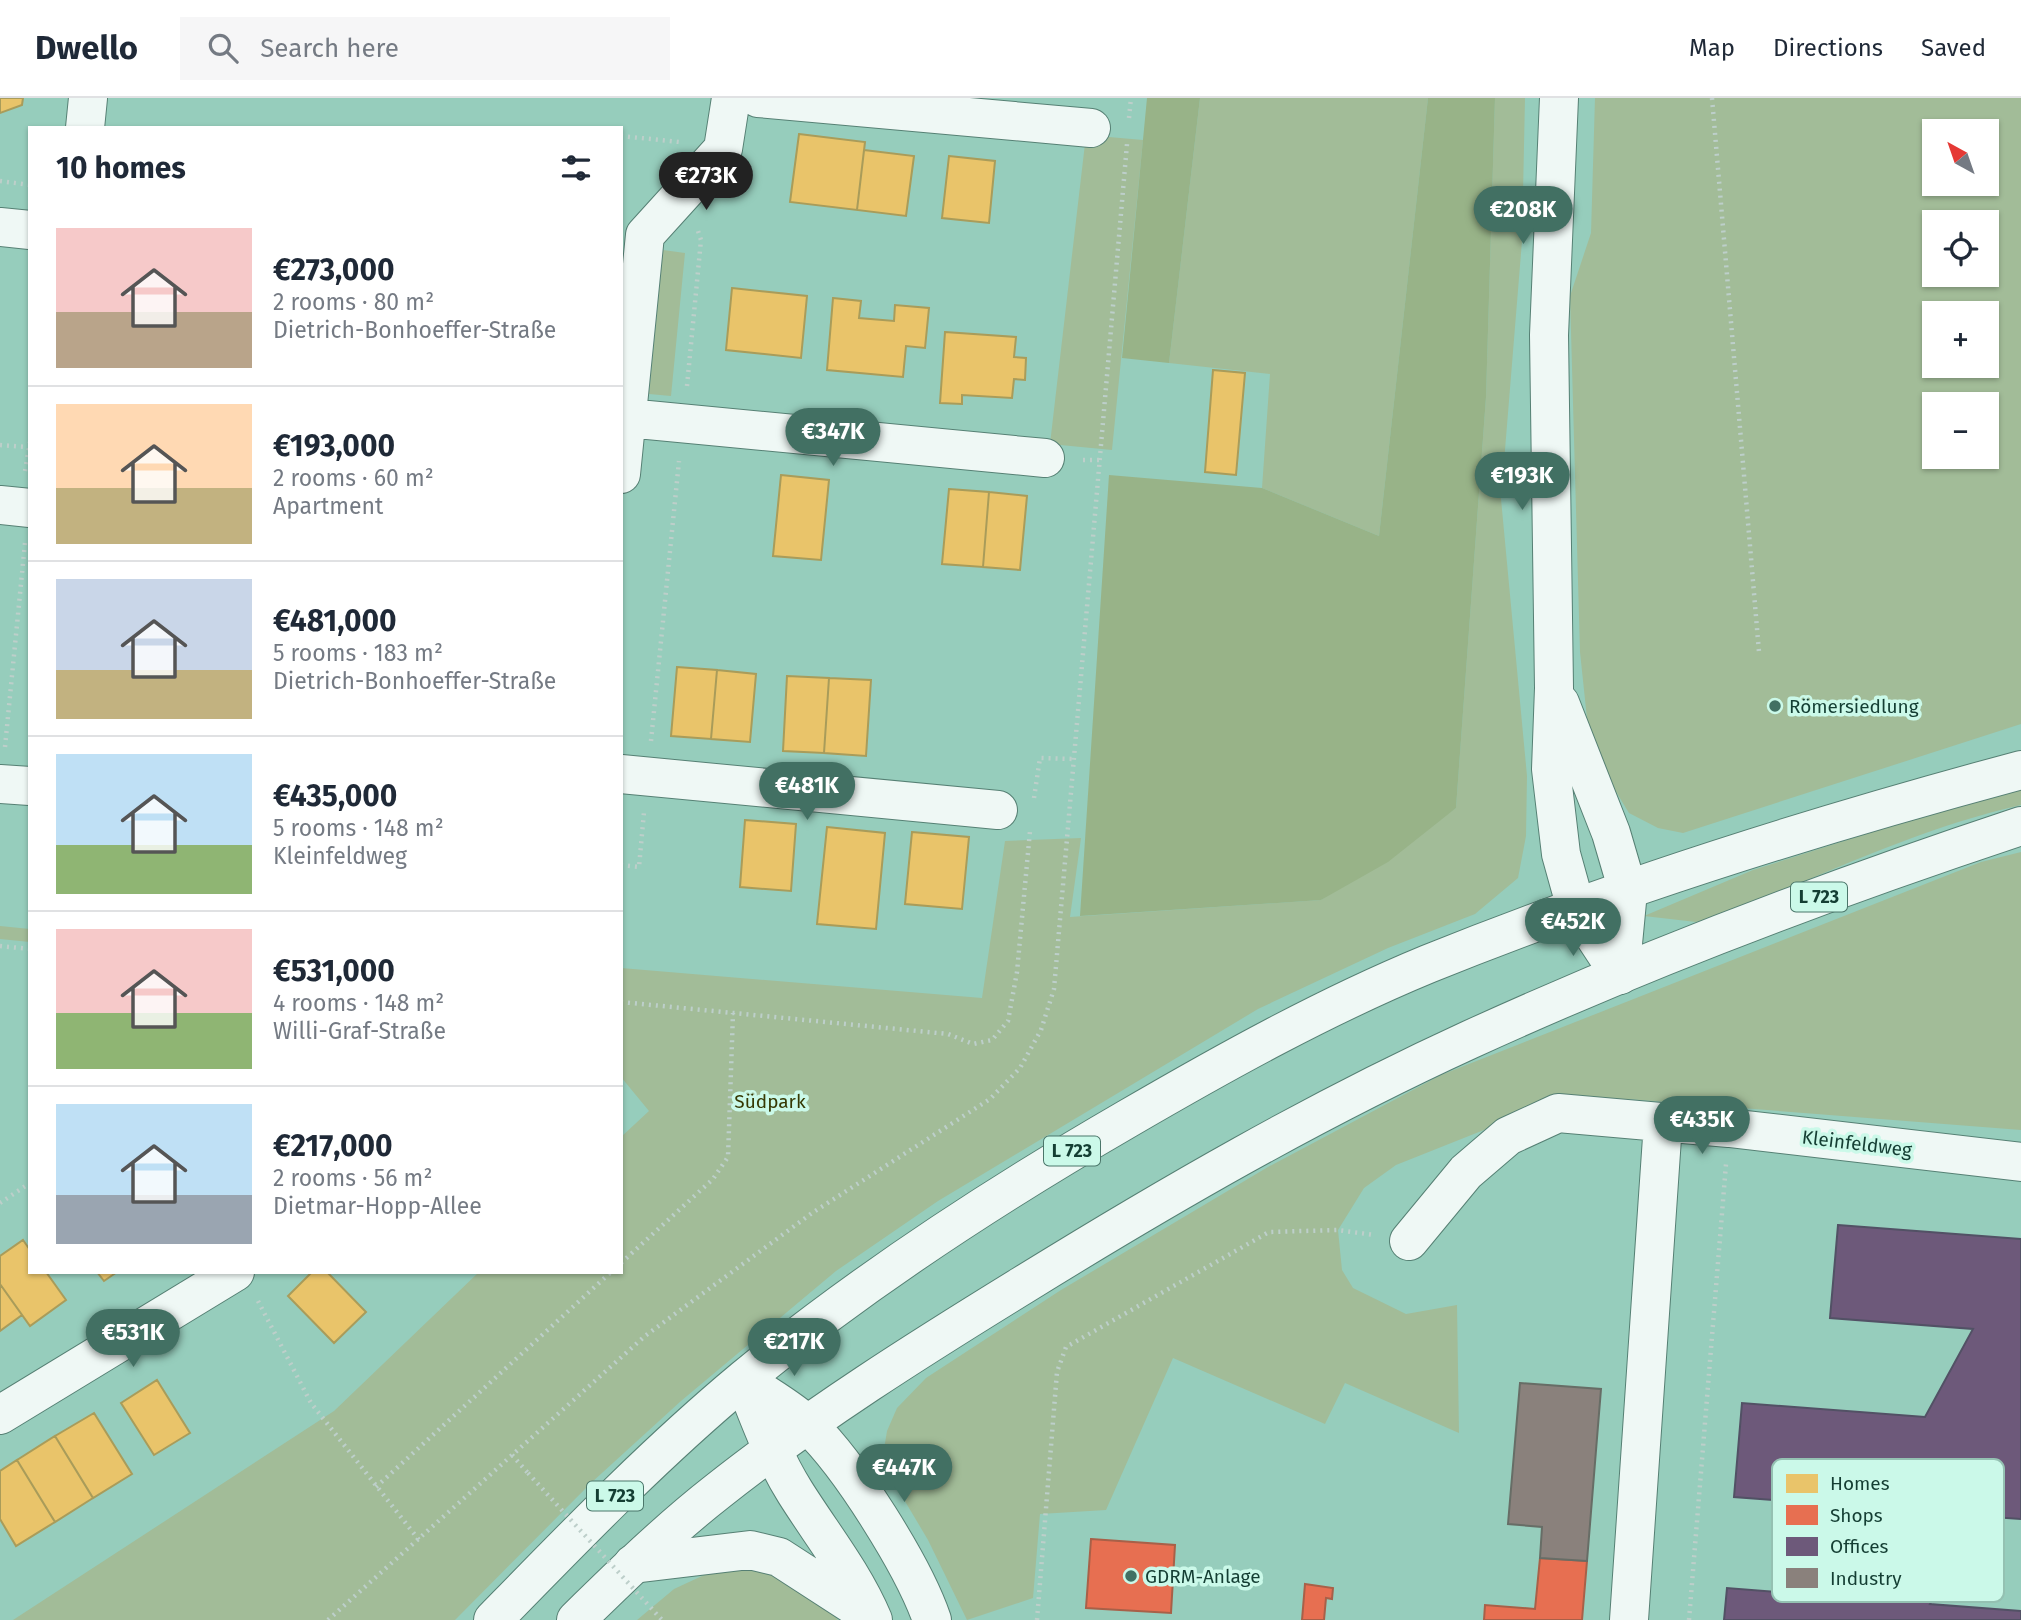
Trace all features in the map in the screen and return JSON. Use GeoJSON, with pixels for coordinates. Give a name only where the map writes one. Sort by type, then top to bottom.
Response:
{"type":"FeatureCollection","features":[{"type":"Feature","properties":{"kind":"street"},"geometry":{"type":"LineString","coordinates":[[85,126],[88,98]]}},
{"type":"Feature","properties":{"kind":"street"},"geometry":{"type":"LineString","coordinates":[[623,455],[627,418],[630,289],[645,235],[723,149],[731,98]]}},
{"type":"Feature","properties":{"kind":"street"},"geometry":{"type":"LineString","coordinates":[[758,98],[1109,130]]}},
{"type":"Feature","properties":{"kind":"street"},"geometry":{"type":"LineString","coordinates":[[1559,98],[1549,335],[1554,688],[1551,769],[1561,854],[1576,908],[1620,975]]}},
{"type":"Feature","properties":{"kind":"street"},"geometry":{"type":"LineString","coordinates":[[0,227],[28,230]]}},
{"type":"Feature","properties":{"kind":"street"},"geometry":{"type":"LineString","coordinates":[[627,418],[1045,458]]}},
{"type":"Feature","properties":{"kind":"street"},"geometry":{"type":"LineString","coordinates":[[1554,688],[1611,833],[1628,891],[1620,975]]}},
{"type":"Feature","properties":{"kind":"street","name":"L 723"},"geometry":{"type":"LineString","coordinates":[[494,1620],[603,1508],[744,1380],[930,1241],[1065,1155],[1202,1075],[1310,1017],[1404,975],[1576,908],[1839,819],[2021,770]]}},
{"type":"Feature","properties":{"kind":"street"},"geometry":{"type":"LineString","coordinates":[[635,775],[1021,813]]}},
{"type":"Feature","properties":{"kind":"street","name":"L 723"},"geometry":{"type":"LineString","coordinates":[[576,1620],[633,1563],[715,1493],[772,1451],[942,1335],[1242,1155],[1467,1041],[1620,975],[1891,869],[2021,826]]}},
{"type":"Feature","properties":{"kind":"street","name":"Kleinfeldweg"},"geometry":{"type":"LineString","coordinates":[[1409,1241],[1466,1172],[1497,1145],[1508,1136],[1558,1112],[1729,1128],[2021,1162]]}},
{"type":"Feature","properties":{"kind":"street"},"geometry":{"type":"LineString","coordinates":[[1629,1620],[1663,1123]]}},
{"type":"Feature","properties":{"kind":"street"},"geometry":{"type":"LineString","coordinates":[[0,1415],[245,1284]]}},
{"type":"Feature","properties":{"kind":"street"},"geometry":{"type":"LineString","coordinates":[[744,1380],[809,1426],[842,1465],[876,1515],[925,1599],[932,1620]]}},
{"type":"Feature","properties":{"kind":"street"},"geometry":{"type":"LineString","coordinates":[[744,1380],[772,1451],[794,1492],[846,1565],[873,1618]]}},
{"type":"Feature","properties":{"kind":"street"},"geometry":{"type":"LineString","coordinates":[[633,1563],[750,1550],[779,1557],[873,1618]]}},
{"type":"Feature","properties":{"kind":"path"},"geometry":{"type":"LineString","coordinates":[[1129,120],[1131,98]]}},
{"type":"Feature","properties":{"kind":"path"},"geometry":{"type":"LineString","coordinates":[[1712,98],[1759,652]]}},
{"type":"Feature","properties":{"kind":"path"},"geometry":{"type":"LineString","coordinates":[[328,1620],[645,1336],[812,1213],[990,1099],[1020,1068],[1041,1030],[1054,989],[1074,759],[1109,130]]}},
{"type":"Feature","properties":{"kind":"path"},"geometry":{"type":"LineString","coordinates":[[623,136],[688,143]]}},
{"type":"Feature","properties":{"kind":"path"},"geometry":{"type":"LineString","coordinates":[[0,181],[28,185]]}},
{"type":"Feature","properties":{"kind":"path"},"geometry":{"type":"LineString","coordinates":[[623,865],[639,867],[635,775],[683,424],[701,240],[686,190]]}},
{"type":"Feature","properties":{"kind":"path"},"geometry":{"type":"LineString","coordinates":[[0,444],[27,447]]}},
{"type":"Feature","properties":{"kind":"path"},"geometry":{"type":"LineString","coordinates":[[10,785],[19,507]]}},
{"type":"Feature","properties":{"kind":"path"},"geometry":{"type":"LineString","coordinates":[[623,1002],[948,1034],[973,1044],[992,1040],[1008,1021],[1017,972],[1021,813],[1040,758],[1074,759]]}},
{"type":"Feature","properties":{"kind":"path"},"geometry":{"type":"LineString","coordinates":[[0,946],[28,950]]}},
{"type":"Feature","properties":{"kind":"path"},"geometry":{"type":"LineString","coordinates":[[623,1261],[713,1180],[728,1157],[733,1013]]}},
{"type":"Feature","properties":{"kind":"path"},"geometry":{"type":"LineString","coordinates":[[1689,1620],[1729,1128]]}},
{"type":"Feature","properties":{"kind":"path"},"geometry":{"type":"LineString","coordinates":[[0,1203],[28,1184]]}},
{"type":"Feature","properties":{"kind":"path"},"geometry":{"type":"LineString","coordinates":[[1037,1620],[1057,1372],[1066,1347],[1269,1232],[1338,1230],[1409,1241]]}},
{"type":"Feature","properties":{"kind":"path"},"geometry":{"type":"LineString","coordinates":[[376,1487],[609,1274]]}},
{"type":"Feature","properties":{"kind":"path"},"geometry":{"type":"LineString","coordinates":[[245,1284],[311,1403],[419,1540]]}},
{"type":"Feature","properties":{"kind":"path"},"geometry":{"type":"LineString","coordinates":[[512,1454],[662,1620]]}},
{"type":"Feature","properties":{"kind":"green space"},"geometry":{"type":"Polygon","coordinates":[[[1147,98],[1200,98],[1169,363],[1122,358],[1147,98]]]}},
{"type":"Feature","properties":{"kind":"green space"},"geometry":{"type":"Polygon","coordinates":[[[1200,98],[1428,98],[1379,536],[1262,488],[1270,374],[1169,363],[1200,98]]]}},
{"type":"Feature","properties":{"kind":"green space"},"geometry":{"type":"Polygon","coordinates":[[[1428,98],[1495,98],[1486,397],[1456,808],[1388,862],[1321,900],[1080,916],[1109,475],[1262,488],[1379,536],[1428,98]]]}},
{"type":"Feature","properties":{"kind":"green space","name":"Südpark"},"geometry":{"type":"Polygon","coordinates":[[[1495,98],[1525,98],[1522,241],[1501,499],[1527,776],[1526,836],[1518,878],[1475,914],[1388,948],[1258,1009],[938,1201],[836,1271],[681,1401],[591,1483],[455,1620],[13,1620],[334,1411],[477,1274],[623,1274],[623,1135],[649,1111],[623,1079],[623,968],[982,998],[1005,841],[1081,838],[1070,917],[1321,900],[1456,808],[1486,397],[1495,98]]]}},
{"type":"Feature","properties":{"kind":"green space"},"geometry":{"type":"Polygon","coordinates":[[[1595,98],[2021,98],[2021,724],[1683,833],[1658,828],[1629,813],[1610,782],[1588,728],[1580,652],[1570,296],[1591,233],[1595,98]]]}},
{"type":"Feature","properties":{"kind":"green space"},"geometry":{"type":"Polygon","coordinates":[[[1086,135],[1143,140],[1112,450],[1050,444],[1086,135]]]}},
{"type":"Feature","properties":{"kind":"green space"},"geometry":{"type":"Polygon","coordinates":[[[663,250],[685,253],[671,396],[649,394],[663,250]]]}},
{"type":"Feature","properties":{"kind":"green space"},"geometry":{"type":"Polygon","coordinates":[[[2021,789],[2021,805],[1945,826],[1724,914],[1696,922],[1644,916],[1753,870],[1919,817],[2021,789]]]}},
{"type":"Feature","properties":{"kind":"green space"},"geometry":{"type":"Polygon","coordinates":[[[2021,852],[2021,1130],[1627,1099],[1562,1099],[1396,1165],[1364,1188],[1338,1230],[1342,1270],[1353,1288],[1406,1314],[1457,1305],[1459,1433],[1345,1383],[1325,1424],[1173,1358],[1106,1510],[1040,1514],[1033,1598],[967,1620],[928,1540],[890,1476],[883,1455],[887,1431],[897,1408],[926,1378],[1061,1290],[1268,1167],[1441,1075],[1981,862],[2021,852]]]}},
{"type":"Feature","properties":{"kind":"green space"},"geometry":{"type":"Polygon","coordinates":[[[0,926],[28,929],[28,942],[0,939],[0,926]]]}},
{"type":"Feature","properties":{"kind":"green space"},"geometry":{"type":"Polygon","coordinates":[[[717,1569],[768,1572],[808,1581],[838,1620],[637,1620],[674,1589],[717,1569]]]}},
{"type":"Feature","properties":{"kind":"building: Homes"},"geometry":{"type":"Polygon","coordinates":[[[0,98],[23,98],[22,105],[0,113],[0,98]]]}},
{"type":"Feature","properties":{"kind":"building: Homes"},"geometry":{"type":"Polygon","coordinates":[[[799,134],[865,142],[857,210],[790,202],[799,134]]]}},
{"type":"Feature","properties":{"kind":"building: Homes"},"geometry":{"type":"Polygon","coordinates":[[[864,150],[914,156],[906,216],[857,210],[864,150]]]}},
{"type":"Feature","properties":{"kind":"building: Homes"},"geometry":{"type":"Polygon","coordinates":[[[949,156],[995,161],[989,223],[942,218],[949,156]]]}},
{"type":"Feature","properties":{"kind":"building: Homes"},"geometry":{"type":"Polygon","coordinates":[[[732,288],[807,296],[801,358],[726,350],[732,288]]]}},
{"type":"Feature","properties":{"kind":"building: Homes"},"geometry":{"type":"Polygon","coordinates":[[[833,298],[861,301],[859,318],[894,321],[895,305],[929,308],[925,348],[906,346],[903,377],[827,370],[833,298]]]}},
{"type":"Feature","properties":{"kind":"building: Homes"},"geometry":{"type":"Polygon","coordinates":[[[945,332],[1016,337],[1014,357],[1026,358],[1025,380],[1014,379],[1012,398],[962,395],[962,404],[940,403],[945,332]]]}},
{"type":"Feature","properties":{"kind":"building: Homes"},"geometry":{"type":"Polygon","coordinates":[[[1213,370],[1245,373],[1236,475],[1205,472],[1213,370]]]}},
{"type":"Feature","properties":{"kind":"building: Homes"},"geometry":{"type":"Polygon","coordinates":[[[781,475],[829,480],[821,560],[773,556],[781,475]]]}},
{"type":"Feature","properties":{"kind":"building: Homes"},"geometry":{"type":"Polygon","coordinates":[[[949,489],[989,492],[983,567],[942,564],[949,489]]]}},
{"type":"Feature","properties":{"kind":"building: Homes"},"geometry":{"type":"Polygon","coordinates":[[[989,492],[1027,496],[1020,570],[983,567],[989,492]]]}},
{"type":"Feature","properties":{"kind":"building: Homes"},"geometry":{"type":"Polygon","coordinates":[[[677,667],[717,670],[711,739],[671,736],[677,667]]]}},
{"type":"Feature","properties":{"kind":"building: Homes"},"geometry":{"type":"Polygon","coordinates":[[[717,670],[756,674],[750,742],[711,739],[717,670]]]}},
{"type":"Feature","properties":{"kind":"building: Homes"},"geometry":{"type":"Polygon","coordinates":[[[787,676],[829,678],[824,753],[783,751],[787,676]]]}},
{"type":"Feature","properties":{"kind":"building: Homes"},"geometry":{"type":"Polygon","coordinates":[[[829,678],[871,680],[866,756],[824,753],[829,678]]]}},
{"type":"Feature","properties":{"kind":"building: Homes"},"geometry":{"type":"Polygon","coordinates":[[[745,820],[796,824],[791,891],[740,887],[745,820]]]}},
{"type":"Feature","properties":{"kind":"building: Homes"},"geometry":{"type":"Polygon","coordinates":[[[827,827],[885,833],[876,929],[817,924],[827,827]]]}},
{"type":"Feature","properties":{"kind":"building: Homes"},"geometry":{"type":"Polygon","coordinates":[[[912,832],[969,837],[962,909],[905,904],[912,832]]]}},
{"type":"Feature","properties":{"kind":"building: Homes"},"geometry":{"type":"Polygon","coordinates":[[[23,1240],[28,1247],[28,1274],[47,1274],[66,1300],[30,1326],[0,1284],[0,1256],[23,1240]]]}},
{"type":"Feature","properties":{"kind":"building: Homes"},"geometry":{"type":"Polygon","coordinates":[[[99,1274],[114,1274],[104,1281],[99,1274]]]}},
{"type":"Feature","properties":{"kind":"building: Homes"},"geometry":{"type":"Polygon","coordinates":[[[310,1274],[329,1274],[366,1312],[334,1343],[288,1296],[310,1274]]]}},
{"type":"Feature","properties":{"kind":"building: Homes"},"geometry":{"type":"Polygon","coordinates":[[[0,1284],[22,1315],[0,1331],[0,1284]]]}},
{"type":"Feature","properties":{"kind":"building: Homes"},"geometry":{"type":"Polygon","coordinates":[[[157,1380],[190,1433],[154,1455],[121,1403],[157,1380]]]}},
{"type":"Feature","properties":{"kind":"building: Homes"},"geometry":{"type":"Polygon","coordinates":[[[94,1413],[132,1474],[93,1498],[55,1436],[94,1413]]]}},
{"type":"Feature","properties":{"kind":"building: Homes"},"geometry":{"type":"Polygon","coordinates":[[[55,1436],[93,1498],[55,1522],[17,1460],[55,1436]]]}},
{"type":"Feature","properties":{"kind":"building: Homes"},"geometry":{"type":"Polygon","coordinates":[[[17,1460],[55,1522],[16,1546],[0,1519],[0,1471],[17,1460]]]}},
{"type":"Feature","properties":{"kind":"building: Shops","name":"GDRM-Anlage"},"geometry":{"type":"Polygon","coordinates":[[[1091,1539],[1175,1545],[1171,1613],[1086,1608],[1091,1539]]]}},
{"type":"Feature","properties":{"kind":"building: Shops"},"geometry":{"type":"Polygon","coordinates":[[[1540,1558],[1587,1561],[1582,1620],[1484,1620],[1485,1605],[1535,1609],[1540,1558]]]}},
{"type":"Feature","properties":{"kind":"building: Shops","name":"GDRM-Anlage"},"geometry":{"type":"Polygon","coordinates":[[[1305,1584],[1333,1588],[1332,1599],[1326,1598],[1324,1620],[1302,1620],[1305,1584]]]}},
{"type":"Feature","properties":{"kind":"building: Offices"},"geometry":{"type":"Polygon","coordinates":[[[1838,1225],[2021,1239],[2021,1519],[2004,1518],[2004,1459],[1772,1459],[1772,1500],[1734,1497],[1742,1403],[1925,1417],[1973,1329],[1830,1318],[1838,1225]]]}},
{"type":"Feature","properties":{"kind":"building: Offices"},"geometry":{"type":"Polygon","coordinates":[[[1727,1588],[1772,1592],[1772,1602],[1931,1602],[1930,1604],[2021,1611],[2021,1620],[1724,1620],[1727,1588]]]}},
{"type":"Feature","properties":{"kind":"building: Industry"},"geometry":{"type":"Polygon","coordinates":[[[1520,1383],[1601,1389],[1587,1561],[1540,1558],[1542,1527],[1508,1524],[1520,1383]]]}},
{"type":"Feature","properties":{"kind":"place","name":"Römersiedlung"},"geometry":{"type":"Point","coordinates":[1775,706]}},
{"type":"Feature","properties":{"kind":"place","name":"GDRM-Anlage"},"geometry":{"type":"Point","coordinates":[1131,1576]}}]}
